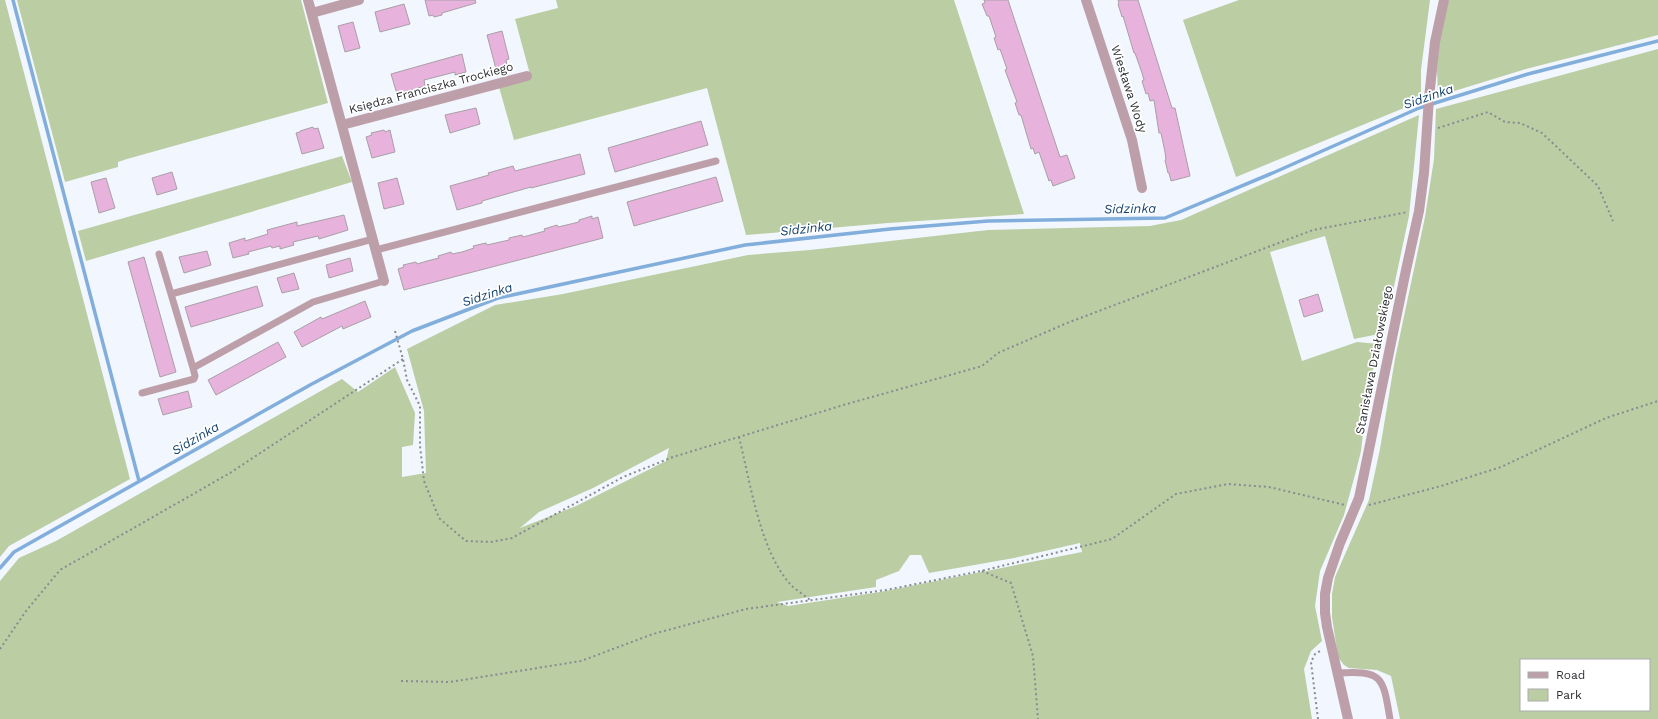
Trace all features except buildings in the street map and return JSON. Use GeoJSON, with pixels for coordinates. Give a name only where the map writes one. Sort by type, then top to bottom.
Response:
{"type":"FeatureCollection","features":[{"type":"Feature","properties":{"kind":"street","name":"Księdza Franciszka Trockiego"},"geometry":{"type":"LineString","coordinates":[[308,0],[384,281]]}},
{"type":"Feature","properties":{"kind":"street"},"geometry":{"type":"LineString","coordinates":[[312,13],[360,0]]}},
{"type":"Feature","properties":{"kind":"street","name":"Wiesława Wody"},"geometry":{"type":"LineString","coordinates":[[1086,0],[1132,140],[1142,188]]}},
{"type":"Feature","properties":{"kind":"street","name":"Stanisława Działowskiego"},"geometry":{"type":"LineString","coordinates":[[1348,719],[1331,648],[1325,612],[1325,594],[1332,564],[1355,508],[1368,462],[1419,211],[1424,173],[1429,98],[1435,42],[1444,0]]}},
{"type":"Feature","properties":{"kind":"street","name":"Księdza Franciszka Trockiego"},"geometry":{"type":"LineString","coordinates":[[342,125],[527,76]]}},
{"type":"Feature","properties":{"kind":"lane"},"geometry":{"type":"LineString","coordinates":[[376,250],[716,162]]}},
{"type":"Feature","properties":{"kind":"lane"},"geometry":{"type":"LineString","coordinates":[[171,294],[373,239]]}},
{"type":"Feature","properties":{"kind":"lane"},"geometry":{"type":"LineString","coordinates":[[142,393],[194,380],[195,376],[159,254]]}},
{"type":"Feature","properties":{"kind":"lane"},"geometry":{"type":"LineString","coordinates":[[193,368],[314,302],[384,281]]}},
{"type":"Feature","properties":{"kind":"lane"},"geometry":{"type":"LineString","coordinates":[[1337,673],[1355,672],[1370,674],[1378,678],[1383,686],[1390,719]]}},
{"type":"Feature","properties":{"kind":"path"},"geometry":{"type":"LineString","coordinates":[[1427,131],[1488,112],[1504,122],[1520,123],[1542,133],[1598,186],[1614,221]]}},
{"type":"Feature","properties":{"kind":"path"},"geometry":{"type":"LineString","coordinates":[[395,331],[400,345],[407,380],[420,406],[420,446],[424,481],[439,518],[466,541],[491,542],[512,538],[623,477],[673,457],[854,401],[982,366],[998,353],[1067,323],[1313,230],[1419,211]]}},
{"type":"Feature","properties":{"kind":"path"},"geometry":{"type":"LineString","coordinates":[[0,649],[26,611],[60,570],[230,473],[403,359]]}},
{"type":"Feature","properties":{"kind":"path"},"geometry":{"type":"LineString","coordinates":[[400,681],[450,682],[580,661],[653,634],[746,610],[886,590],[981,571],[1112,539],[1176,494],[1228,484],[1269,487],[1355,508],[1441,486],[1501,467],[1606,418],[1658,401]]}},
{"type":"Feature","properties":{"kind":"path"},"geometry":{"type":"LineString","coordinates":[[739,437],[759,521],[771,555],[791,585],[811,600]]}},
{"type":"Feature","properties":{"kind":"path"},"geometry":{"type":"LineString","coordinates":[[981,571],[1011,583],[1033,656],[1038,719]]}},
{"type":"Feature","properties":{"kind":"path"},"geometry":{"type":"LineString","coordinates":[[1318,719],[1311,662],[1315,654],[1321,650],[1331,648]]}},
{"type":"Feature","properties":{"kind":"green space"},"geometry":{"type":"Polygon","coordinates":[[[0,0],[5,0],[130,479],[9,546],[0,557],[0,0]]]}},
{"type":"Feature","properties":{"kind":"green space"},"geometry":{"type":"Polygon","coordinates":[[[17,0],[301,0],[328,103],[127,159],[118,162],[118,167],[65,182],[17,0]]]}},
{"type":"Feature","properties":{"kind":"green space"},"geometry":{"type":"Polygon","coordinates":[[[556,0],[954,0],[1024,214],[888,223],[746,235],[707,88],[514,140],[499,87],[531,78],[515,19],[558,8],[556,0]]]}},
{"type":"Feature","properties":{"kind":"green space"},"geometry":{"type":"Polygon","coordinates":[[[1239,0],[1430,0],[1421,70],[1421,101],[1236,177],[1183,20],[1239,0]]]}},
{"type":"Feature","properties":{"kind":"green space"},"geometry":{"type":"Polygon","coordinates":[[[1449,0],[1658,0],[1658,35],[1526,69],[1438,96],[1437,69],[1441,24],[1449,0]]]}},
{"type":"Feature","properties":{"kind":"green space"},"geometry":{"type":"Polygon","coordinates":[[[1658,49],[1658,719],[1400,719],[1391,676],[1377,670],[1349,668],[1344,665],[1338,657],[1332,617],[1332,594],[1335,577],[1369,500],[1380,449],[1395,359],[1425,217],[1434,159],[1436,109],[1658,49]]]}},
{"type":"Feature","properties":{"kind":"green space"},"geometry":{"type":"Polygon","coordinates":[[[1419,115],[1409,216],[1384,333],[1354,339],[1325,236],[1270,252],[1302,361],[1357,342],[1378,344],[1366,407],[1361,451],[1356,471],[1344,515],[1320,571],[1315,606],[1322,641],[1311,651],[1304,669],[1312,719],[0,719],[0,581],[19,558],[56,541],[342,379],[358,392],[395,367],[415,413],[413,445],[402,447],[402,477],[426,473],[424,411],[407,349],[495,305],[563,294],[748,255],[810,250],[988,230],[1150,226],[1181,220],[1419,115]],[[669,448],[593,488],[539,512],[520,528],[576,506],[666,461],[669,448]],[[1080,543],[1014,558],[929,573],[921,555],[910,555],[899,571],[876,580],[876,587],[777,602],[788,606],[880,592],[1082,552],[1080,543]]]}},
{"type":"Feature","properties":{"kind":"green space"},"geometry":{"type":"Polygon","coordinates":[[[342,156],[352,182],[86,261],[78,231],[342,156]]]}},
{"type":"Feature","properties":{"kind":"waterway"},"geometry":{"type":"LineString","coordinates":[[13,0],[139,481]]}},
{"type":"Feature","properties":{"kind":"waterway","name":"Sidzinka"},"geometry":{"type":"LineString","coordinates":[[0,568],[14,552],[310,385],[412,331],[498,298],[745,245],[890,229],[988,221],[1165,218],[1275,172],[1419,108],[1528,74],[1658,41]]}}]}
